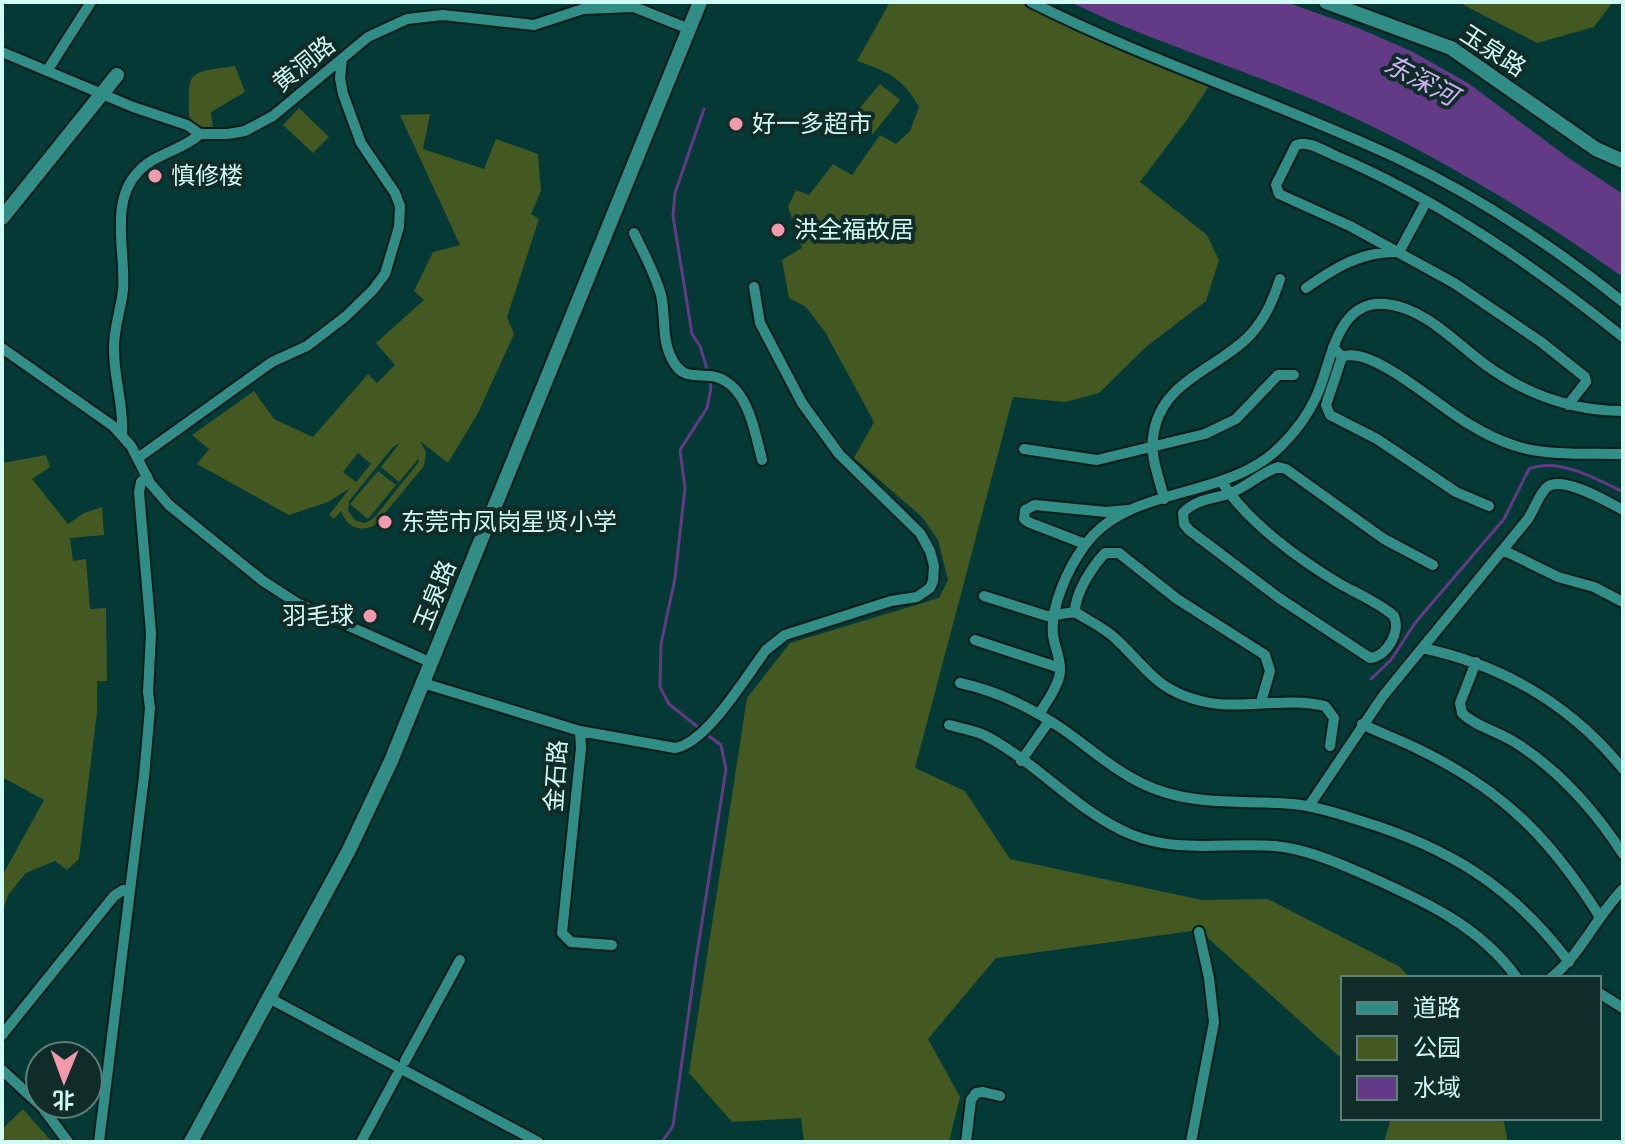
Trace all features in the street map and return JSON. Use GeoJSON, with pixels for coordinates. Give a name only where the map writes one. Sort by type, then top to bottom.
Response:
{"type":"FeatureCollection","features":[{"type":"Feature","properties":{"kind":"street"},"geometry":{"type":"LineString","coordinates":[[47,71],[91,2]]}},
{"type":"Feature","properties":{"kind":"street","name":"玉泉路"},"geometry":{"type":"LineString","coordinates":[[191,1142],[371,806],[700,2]]}},
{"type":"Feature","properties":{"kind":"street"},"geometry":{"type":"LineString","coordinates":[[1031,2],[1117,42],[1428,173],[1549,247],[1623,302]]}},
{"type":"Feature","properties":{"kind":"street","name":"玉泉路"},"geometry":{"type":"LineString","coordinates":[[1326,2],[1451,48],[1596,149],[1623,161]]}},
{"type":"Feature","properties":{"kind":"street","name":"黄洞路"},"geometry":{"type":"LineString","coordinates":[[2,52],[133,107],[187,125],[200,134],[228,134],[255,127],[368,37],[407,19],[462,16],[534,25],[583,9],[634,4],[689,29]]}},
{"type":"Feature","properties":{"kind":"street"},"geometry":{"type":"LineString","coordinates":[[138,458],[272,362],[307,346],[326,332],[373,290],[385,274],[396,239],[400,206],[395,193],[361,143],[343,94],[340,78],[342,59]]}},
{"type":"Feature","properties":{"kind":"street"},"geometry":{"type":"LineString","coordinates":[[2,218],[117,75]]}},
{"type":"Feature","properties":{"kind":"street"},"geometry":{"type":"LineString","coordinates":[[122,435],[122,403],[114,348],[123,293],[122,204],[136,173],[200,134]]}},
{"type":"Feature","properties":{"kind":"street"},"geometry":{"type":"LineString","coordinates":[[1568,405],[1586,382],[1581,372],[1454,283],[1350,226],[1279,194],[1276,185],[1296,145],[1305,143],[1357,165],[1426,202],[1563,290],[1623,337]]}},
{"type":"Feature","properties":{"kind":"street"},"geometry":{"type":"LineString","coordinates":[[1399,252],[1426,202]]}},
{"type":"Feature","properties":{"kind":"street"},"geometry":{"type":"LineString","coordinates":[[634,233],[661,295],[669,354],[680,371],[688,376],[714,376],[730,385],[750,415],[762,460]]}},
{"type":"Feature","properties":{"kind":"street"},"geometry":{"type":"LineString","coordinates":[[1306,288],[1343,264],[1362,256],[1399,252]]}},
{"type":"Feature","properties":{"kind":"street"},"geometry":{"type":"LineString","coordinates":[[1164,499],[1152,446],[1157,422],[1181,383],[1222,359],[1251,334],[1270,307],[1280,279]]}},
{"type":"Feature","properties":{"kind":"street"},"geometry":{"type":"LineString","coordinates":[[580,731],[675,748],[690,744],[707,728],[775,642],[798,630],[891,601],[917,597],[930,588],[934,573],[933,558],[920,533],[839,454],[802,403],[760,323],[754,287]]}},
{"type":"Feature","properties":{"kind":"street"},"geometry":{"type":"LineString","coordinates":[[1021,761],[1044,717],[1058,680],[1060,668],[1053,637],[1055,615],[1068,576],[1085,544],[1105,524],[1133,509],[1222,482],[1263,462],[1293,433],[1316,398],[1341,326],[1360,309],[1380,303],[1423,317],[1503,377],[1529,392],[1568,405],[1623,411]]}},
{"type":"Feature","properties":{"kind":"street"},"geometry":{"type":"LineString","coordinates":[[1333,347],[1342,357]]}},
{"type":"Feature","properties":{"kind":"street"},"geometry":{"type":"LineString","coordinates":[[2,348],[122,435],[169,505],[280,593],[432,663]]}},
{"type":"Feature","properties":{"kind":"street"},"geometry":{"type":"LineString","coordinates":[[1342,357],[1356,355],[1403,377],[1461,419],[1519,447],[1623,454]]}},
{"type":"Feature","properties":{"kind":"street"},"geometry":{"type":"LineString","coordinates":[[1342,357],[1326,405],[1330,415],[1377,439],[1456,492],[1489,506]]}},
{"type":"Feature","properties":{"kind":"street"},"geometry":{"type":"LineString","coordinates":[[1024,449],[1097,460],[1112,459],[1179,441],[1222,427],[1246,411],[1278,375],[1294,375]]}},
{"type":"Feature","properties":{"kind":"street"},"geometry":{"type":"LineString","coordinates":[[1222,482],[1229,493],[1247,513],[1315,567],[1394,616],[1397,628],[1382,653],[1377,657],[1362,655],[1279,598],[1184,524],[1183,513],[1188,506],[1229,493],[1278,467],[1286,469],[1384,539],[1433,565]]}},
{"type":"Feature","properties":{"kind":"street"},"geometry":{"type":"LineString","coordinates":[[99,1142],[150,708],[151,633],[139,492],[141,482],[147,476]]}},
{"type":"Feature","properties":{"kind":"street"},"geometry":{"type":"LineString","coordinates":[[1309,806],[1362,724],[1528,519],[1545,488],[1552,484],[1575,487],[1623,510]]}},
{"type":"Feature","properties":{"kind":"street"},"geometry":{"type":"LineString","coordinates":[[1085,544],[1028,522],[1024,519],[1025,510],[1035,505],[1106,512],[1133,509]]}},
{"type":"Feature","properties":{"kind":"street"},"geometry":{"type":"LineString","coordinates":[[1503,550],[1558,577],[1594,587],[1623,602]]}},
{"type":"Feature","properties":{"kind":"street"},"geometry":{"type":"LineString","coordinates":[[1075,612],[1078,596],[1100,559],[1105,553],[1119,553],[1177,599],[1265,655],[1270,671],[1261,702]]}},
{"type":"Feature","properties":{"kind":"street"},"geometry":{"type":"LineString","coordinates":[[984,596],[1047,616],[1075,612],[1107,631],[1152,679],[1203,702],[1325,706],[1334,718],[1330,746]]}},
{"type":"Feature","properties":{"kind":"street"},"geometry":{"type":"LineString","coordinates":[[975,640],[1060,668]]}},
{"type":"Feature","properties":{"kind":"street"},"geometry":{"type":"LineString","coordinates":[[1422,648],[1476,662],[1513,678],[1551,701],[1585,729],[1623,769]]}},
{"type":"Feature","properties":{"kind":"street"},"geometry":{"type":"LineString","coordinates":[[1476,662],[1460,703],[1462,713],[1507,737],[1543,763],[1592,811],[1623,854]]}},
{"type":"Feature","properties":{"kind":"street","name":"金石路"},"geometry":{"type":"LineString","coordinates":[[423,683],[580,731],[581,748],[562,933],[571,942],[612,945]]}},
{"type":"Feature","properties":{"kind":"street"},"geometry":{"type":"LineString","coordinates":[[960,683],[996,693],[1044,717],[1119,771],[1155,789],[1189,799],[1309,806],[1378,826],[1466,864],[1510,897],[1569,962]]}},
{"type":"Feature","properties":{"kind":"street"},"geometry":{"type":"LineString","coordinates":[[1362,724],[1431,755],[1502,799],[1542,837],[1600,917]]}},
{"type":"Feature","properties":{"kind":"street"},"geometry":{"type":"LineString","coordinates":[[949,725],[984,736],[1097,817],[1150,841],[1187,847],[1288,847],[1365,875],[1421,900],[1458,921],[1486,943],[1515,976]]}},
{"type":"Feature","properties":{"kind":"street"},"geometry":{"type":"LineString","coordinates":[[1553,976],[1569,962],[1623,889]]}},
{"type":"Feature","properties":{"kind":"street"},"geometry":{"type":"LineString","coordinates":[[2,1035],[114,896],[123,890],[130,890]]}},
{"type":"Feature","properties":{"kind":"street"},"geometry":{"type":"LineString","coordinates":[[1191,1142],[1214,1022],[1199,932]]}},
{"type":"Feature","properties":{"kind":"street"},"geometry":{"type":"LineString","coordinates":[[405,1061],[460,960]]}},
{"type":"Feature","properties":{"kind":"street"},"geometry":{"type":"LineString","coordinates":[[1601,994],[1623,1008]]}},
{"type":"Feature","properties":{"kind":"street"},"geometry":{"type":"LineString","coordinates":[[269,998],[538,1142]]}},
{"type":"Feature","properties":{"kind":"street"},"geometry":{"type":"LineString","coordinates":[[2,1070],[42,1107],[68,1142]]}},
{"type":"Feature","properties":{"kind":"street"},"geometry":{"type":"LineString","coordinates":[[361,1142],[397,1075]]}},
{"type":"Feature","properties":{"kind":"street"},"geometry":{"type":"LineString","coordinates":[[966,1142],[971,1100],[976,1093],[1000,1096]]}},
{"type":"Feature","properties":{"kind":"green space"},"geometry":{"type":"Polygon","coordinates":[[[890,2],[1029,2],[1211,83],[1140,182],[1207,235],[1219,260],[1206,301],[1146,347],[1099,393],[1065,402],[1013,397],[915,768],[965,791],[1010,859],[1202,900],[1268,899],[1400,967],[1408,976],[1341,976],[1341,1058],[1199,930],[996,958],[928,1039],[960,1097],[949,1142],[804,1142],[801,1118],[732,1122],[689,1073],[747,698],[790,643],[939,598],[948,580],[938,540],[922,517],[854,458],[874,422],[825,332],[806,307],[789,298],[782,260],[802,248],[788,207],[796,190],[809,195],[833,164],[852,175],[880,135],[896,144],[910,131],[919,107],[907,89],[877,68],[857,61],[890,2]]]}},
{"type":"Feature","properties":{"kind":"green space"},"geometry":{"type":"Polygon","coordinates":[[[1458,2],[1613,2],[1594,27],[1537,43],[1458,2]]]}},
{"type":"Feature","properties":{"kind":"green space"},"geometry":{"type":"Polygon","coordinates":[[[235,66],[245,92],[211,112],[213,128],[202,129],[189,122],[192,78],[198,73],[235,66]]]}},
{"type":"Feature","properties":{"kind":"green space"},"geometry":{"type":"Polygon","coordinates":[[[880,84],[900,100],[873,134],[852,117],[880,84]]]}},
{"type":"Feature","properties":{"kind":"green space"},"geometry":{"type":"Polygon","coordinates":[[[299,108],[329,137],[313,153],[283,125],[299,108]]]}},
{"type":"Feature","properties":{"kind":"green space"},"geometry":{"type":"Polygon","coordinates":[[[430,114],[423,149],[484,169],[496,139],[538,154],[541,191],[531,214],[539,219],[507,317],[514,334],[478,413],[448,463],[420,441],[426,452],[424,466],[375,525],[355,527],[341,511],[334,519],[329,515],[350,488],[328,502],[289,515],[197,464],[209,449],[192,435],[254,391],[274,419],[313,437],[368,374],[377,383],[395,365],[376,343],[424,300],[414,291],[433,252],[460,245],[400,115],[430,114]],[[400,443],[393,447],[349,501],[348,511],[356,521],[365,523],[374,518],[418,463],[419,458],[399,482],[381,467],[400,443]],[[358,453],[343,472],[356,482],[371,464],[358,453]]]}},
{"type":"Feature","properties":{"kind":"green space"},"geometry":{"type":"Polygon","coordinates":[[[46,455],[50,467],[32,479],[68,524],[84,513],[102,507],[104,535],[70,538],[73,561],[86,559],[90,609],[106,608],[107,681],[97,681],[97,712],[79,859],[67,870],[55,861],[26,873],[8,895],[2,913],[2,876],[44,800],[2,777],[2,463],[46,455]]]}},
{"type":"Feature","properties":{"kind":"green space"},"geometry":{"type":"Polygon","coordinates":[[[378,471],[396,485],[368,519],[350,504],[378,471]]]}},
{"type":"Feature","properties":{"kind":"green space"},"geometry":{"type":"Polygon","coordinates":[[[23,1109],[24,1120],[33,1120],[52,1142],[2,1142],[2,1129],[23,1109]]]}},
{"type":"Feature","properties":{"kind":"green space"},"geometry":{"type":"Polygon","coordinates":[[[1390,1120],[1503,1120],[1508,1142],[1384,1142],[1390,1120]]]}},
{"type":"Feature","properties":{"kind":"water","name":"东深河"},"geometry":{"type":"Polygon","coordinates":[[[1070,2],[1286,2],[1413,52],[1468,83],[1570,159],[1623,194],[1623,277],[1483,186],[1373,127],[1302,95],[1135,31],[1070,2]]]}},
{"type":"Feature","properties":{"kind":"waterway"},"geometry":{"type":"LineString","coordinates":[[704,109],[675,193],[673,216],[692,334],[700,346],[708,372]]}},
{"type":"Feature","properties":{"kind":"waterway"},"geometry":{"type":"LineString","coordinates":[[699,728],[669,704],[660,687],[661,644],[675,578],[685,488],[680,450],[707,408],[710,379]]}},
{"type":"Feature","properties":{"kind":"waterway"},"geometry":{"type":"LineString","coordinates":[[1371,679],[1391,660],[1415,623],[1504,519],[1529,469],[1540,466],[1565,468],[1623,492]]}},
{"type":"Feature","properties":{"kind":"waterway"},"geometry":{"type":"LineString","coordinates":[[662,1142],[673,1126],[726,769],[721,745],[705,733]]}},
{"type":"Feature","properties":{"kind":"place","name":"好一多超市"},"geometry":{"type":"Point","coordinates":[736,124]}},
{"type":"Feature","properties":{"kind":"place","name":"慎修楼"},"geometry":{"type":"Point","coordinates":[155,176]}},
{"type":"Feature","properties":{"kind":"place","name":"洪全福故居"},"geometry":{"type":"Point","coordinates":[778,230]}},
{"type":"Feature","properties":{"kind":"place","name":"东莞市凤岗星贤小学"},"geometry":{"type":"Point","coordinates":[385,522]}},
{"type":"Feature","properties":{"kind":"place","name":"羽毛球"},"geometry":{"type":"Point","coordinates":[370,616]}}]}
